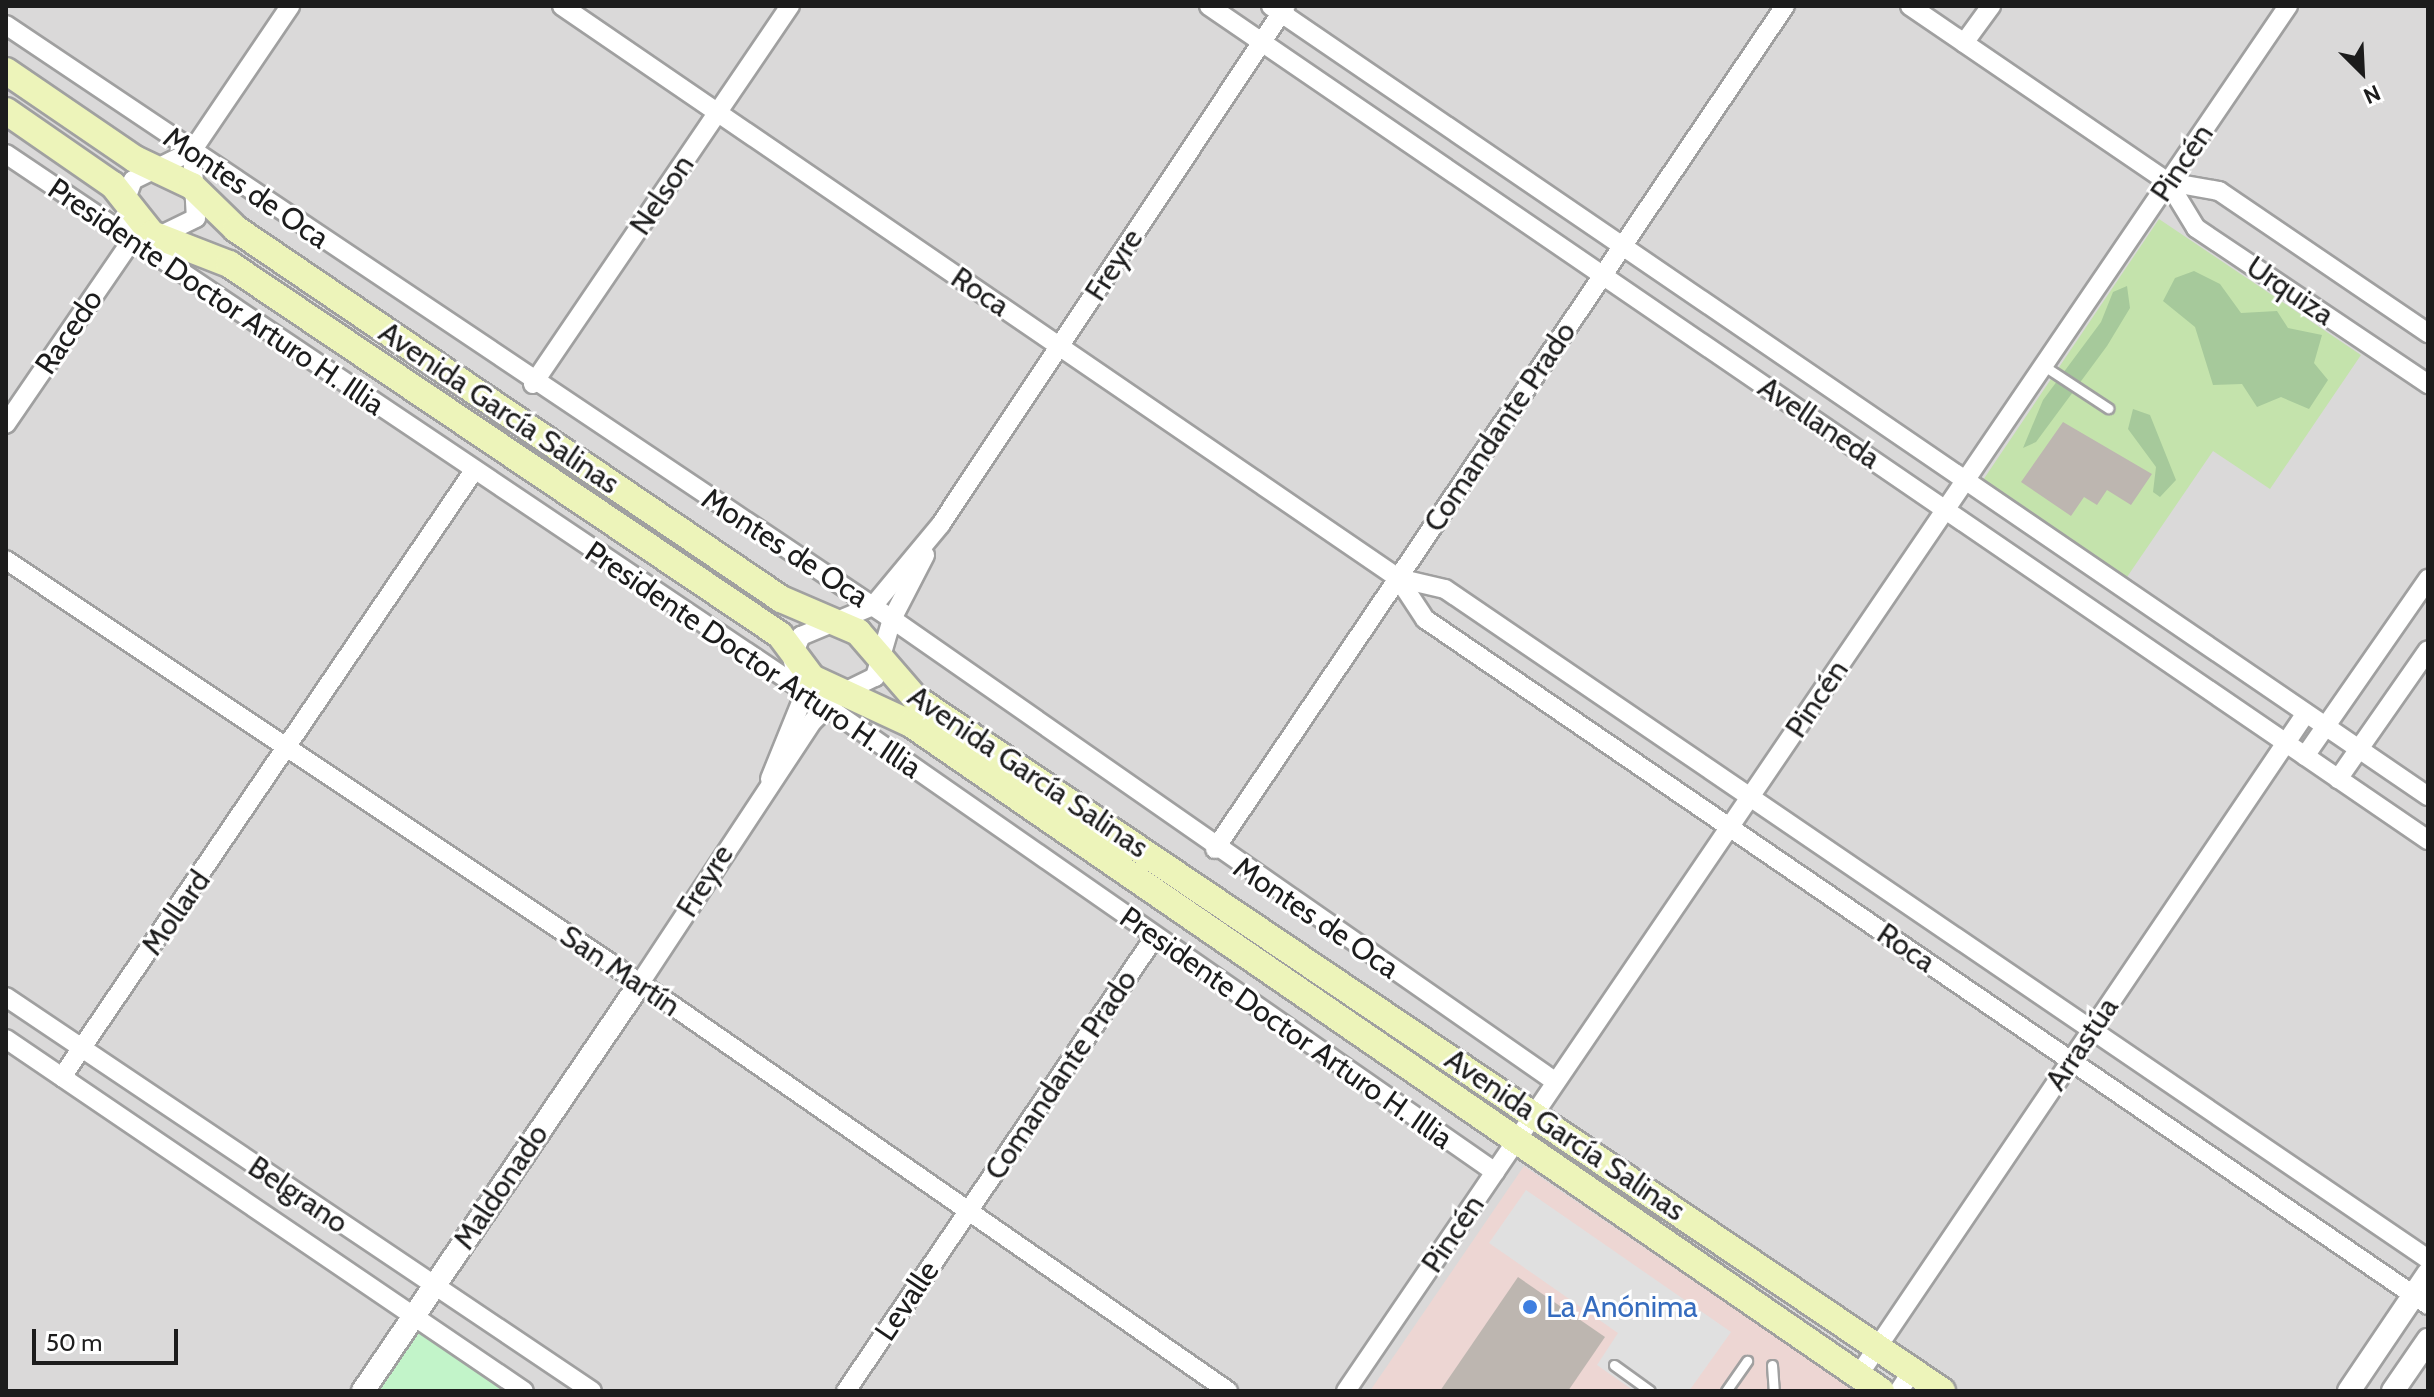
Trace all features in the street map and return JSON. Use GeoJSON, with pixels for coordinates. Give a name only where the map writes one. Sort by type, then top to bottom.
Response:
{"type":"FeatureCollection","features":[{"type":"Feature","properties":{"kind":"main road","name":"Avenida García Salinas"},"geometry":{"type":"LineString","coordinates":[[6,71],[150,169],[197,191],[236,229],[729,564],[799,610],[833,622],[866,639],[881,662],[915,698],[1877,1347],[1906,1381],[1942,1391]]}},
{"type":"Feature","properties":{"kind":"main road"},"geometry":{"type":"LineString","coordinates":[[6,111],[126,199],[145,238]]}},
{"type":"Feature","properties":{"kind":"main road","name":"Avenida García Salinas"},"geometry":{"type":"LineString","coordinates":[[145,238],[221,259],[794,650],[812,678],[834,699],[911,724],[1881,1391]]}},
{"type":"Feature","properties":{"kind":"street"},"geometry":{"type":"LineString","coordinates":[[126,199],[133,180],[192,151],[290,6]]}},
{"type":"Feature","properties":{"kind":"street","name":"Roca"},"geometry":{"type":"LineString","coordinates":[[562,6],[1398,578],[1445,589],[2428,1259]]}},
{"type":"Feature","properties":{"kind":"street","name":"Nelson"},"geometry":{"type":"LineString","coordinates":[[533,384],[790,6]]}},
{"type":"Feature","properties":{"kind":"street","name":"Avellaneda"},"geometry":{"type":"LineString","coordinates":[[1209,6],[2428,840]]}},
{"type":"Feature","properties":{"kind":"street","name":"Comandante Prado"},"geometry":{"type":"LineString","coordinates":[[1215,849],[1785,6]]}},
{"type":"Feature","properties":{"kind":"street","name":"Urquiza"},"geometry":{"type":"LineString","coordinates":[[1910,6],[2168,182],[2219,191],[2428,333]]}},
{"type":"Feature","properties":{"kind":"street"},"geometry":{"type":"LineString","coordinates":[[1964,43],[1991,6]]}},
{"type":"Feature","properties":{"kind":"street","name":"Pincén"},"geometry":{"type":"LineString","coordinates":[[1346,1391],[2288,6]]}},
{"type":"Feature","properties":{"kind":"street","name":"Avellaneda"},"geometry":{"type":"LineString","coordinates":[[1280,8],[2428,796]]}},
{"type":"Feature","properties":{"kind":"street","name":"Freyre"},"geometry":{"type":"LineString","coordinates":[[770,779],[802,700],[794,650],[807,632],[873,606],[941,524],[1262,42],[1280,8]]}},
{"type":"Feature","properties":{"kind":"street","name":"Montes de Oca"},"geometry":{"type":"LineString","coordinates":[[6,25],[533,384],[873,606],[1215,849],[1556,1082]]}},
{"type":"Feature","properties":{"kind":"street"},"geometry":{"type":"LineString","coordinates":[[145,238],[190,226],[197,191],[192,151]]}},
{"type":"Feature","properties":{"kind":"street","name":"Presidente Doctor Arturo H. Illia"},"geometry":{"type":"LineString","coordinates":[[6,154],[145,238],[473,472],[800,688],[834,699],[1154,938],[1495,1172]]}},
{"type":"Feature","properties":{"kind":"street","name":"Urquiza"},"geometry":{"type":"LineString","coordinates":[[2168,182],[2196,228],[2428,384]]}},
{"type":"Feature","properties":{"kind":"street","name":"Racedo"},"geometry":{"type":"LineString","coordinates":[[6,424],[145,238]]}},
{"type":"Feature","properties":{"kind":"street"},"geometry":{"type":"LineString","coordinates":[[289,748],[473,472]]}},
{"type":"Feature","properties":{"kind":"street","name":"Freyre"},"geometry":{"type":"LineString","coordinates":[[640,983],[770,779],[834,699],[869,683],[881,662],[892,619],[941,524]]}},
{"type":"Feature","properties":{"kind":"street","name":"San Martín"},"geometry":{"type":"LineString","coordinates":[[6,560],[640,983],[1228,1391]]}},
{"type":"Feature","properties":{"kind":"street","name":"Roca"},"geometry":{"type":"LineString","coordinates":[[1398,578],[1425,619],[2421,1300]]}},
{"type":"Feature","properties":{"kind":"street"},"geometry":{"type":"LineString","coordinates":[[2305,756],[2428,579]]}},
{"type":"Feature","properties":{"kind":"street"},"geometry":{"type":"LineString","coordinates":[[2338,779],[2428,650]]}},
{"type":"Feature","properties":{"kind":"street","name":"Arrastúa"},"geometry":{"type":"LineString","coordinates":[[1858,1376],[2306,713]]}},
{"type":"Feature","properties":{"kind":"street","name":"Mollard"},"geometry":{"type":"LineString","coordinates":[[62,1077],[289,748]]}},
{"type":"Feature","properties":{"kind":"street","name":"Comandante Prado"},"geometry":{"type":"LineString","coordinates":[[969,1211],[1154,938]]}},
{"type":"Feature","properties":{"kind":"street","name":"Maldonado"},"geometry":{"type":"LineString","coordinates":[[363,1391],[640,983]]}},
{"type":"Feature","properties":{"kind":"street","name":"Belgrano"},"geometry":{"type":"LineString","coordinates":[[6,997],[592,1391]]}},
{"type":"Feature","properties":{"kind":"street","name":"Belgrano"},"geometry":{"type":"LineString","coordinates":[[6,1039],[524,1391]]}},
{"type":"Feature","properties":{"kind":"street","name":"Levalle"},"geometry":{"type":"LineString","coordinates":[[846,1391],[969,1211]]}},
{"type":"Feature","properties":{"kind":"street"},"geometry":{"type":"LineString","coordinates":[[2349,1391],[2421,1300],[2428,1274]]}},
{"type":"Feature","properties":{"kind":"street"},"geometry":{"type":"LineString","coordinates":[[2393,1391],[2428,1340]]}},
{"type":"Feature","properties":{"kind":"lane"},"geometry":{"type":"LineString","coordinates":[[2044,366],[2108,408]]}},
{"type":"Feature","properties":{"kind":"lane"},"geometry":{"type":"LineString","coordinates":[[1726,1391],[1747,1361]]}},
{"type":"Feature","properties":{"kind":"lane"},"geometry":{"type":"LineString","coordinates":[[1614,1365],[1650,1391]]}},
{"type":"Feature","properties":{"kind":"lane"},"geometry":{"type":"LineString","coordinates":[[1772,1365],[1774,1391]]}},
{"type":"Feature","properties":{"kind":"shaded area"},"geometry":{"type":"Polygon","coordinates":[[[6,6],[2428,6],[2428,1391],[6,1391],[6,6]]]}},
{"type":"Feature","properties":{"kind":"shaded area"},"geometry":{"type":"Polygon","coordinates":[[[1524,1166],[1855,1391],[1370,1391],[1524,1166]]]}},
{"type":"Feature","properties":{"kind":"shaded area"},"geometry":{"type":"Polygon","coordinates":[[[1526,1190],[1731,1332],[1689,1391],[1634,1391],[1597,1365],[1618,1333],[1489,1243],[1526,1190]]]}},
{"type":"Feature","properties":{"kind":"green space"},"geometry":{"type":"Polygon","coordinates":[[[2159,219],[2361,355],[2270,489],[2213,451],[2125,580],[1981,483],[2159,219]]]}},
{"type":"Feature","properties":{"kind":"green space"},"geometry":{"type":"Polygon","coordinates":[[[2194,271],[2220,284],[2241,313],[2277,311],[2288,328],[2322,335],[2314,363],[2328,380],[2309,409],[2281,397],[2257,407],[2242,384],[2213,385],[2195,327],[2163,301],[2175,278],[2194,271]]]}},
{"type":"Feature","properties":{"kind":"green space"},"geometry":{"type":"Polygon","coordinates":[[[2127,286],[2130,308],[2107,346],[2036,442],[2023,448],[2043,400],[2101,322],[2113,292],[2127,286]]]}},
{"type":"Feature","properties":{"kind":"green space"},"geometry":{"type":"Polygon","coordinates":[[[2133,409],[2150,415],[2176,480],[2160,497],[2153,492],[2156,467],[2128,429],[2133,409]]]}},
{"type":"Feature","properties":{"kind":"green space"},"geometry":{"type":"Polygon","coordinates":[[[417,1329],[508,1391],[374,1391],[417,1329]]]}},
{"type":"Feature","properties":{"kind":"building"},"geometry":{"type":"Polygon","coordinates":[[[2063,422],[2152,474],[2131,505],[2107,490],[2097,505],[2084,497],[2071,516],[2021,482],[2063,422]]]}},
{"type":"Feature","properties":{"kind":"building","name":"La Anónima"},"geometry":{"type":"Polygon","coordinates":[[[1518,1277],[1605,1337],[1568,1391],[1440,1391],[1518,1277]]]}},
{"type":"Feature","properties":{"kind":"place","name":"La Anónima"},"geometry":{"type":"Point","coordinates":[1530,1307]}}]}
